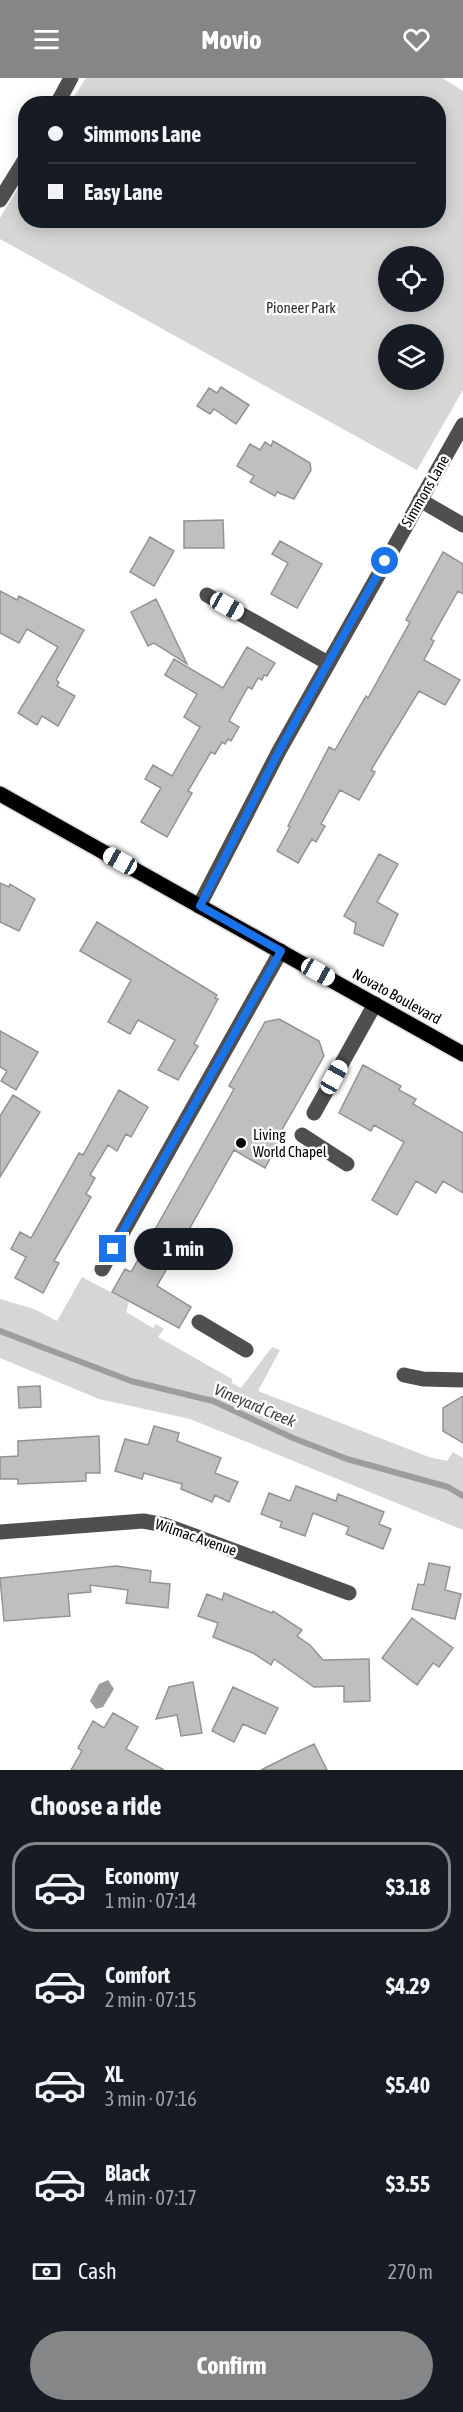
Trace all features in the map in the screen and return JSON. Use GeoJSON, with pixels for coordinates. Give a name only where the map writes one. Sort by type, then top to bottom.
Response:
{"type":"FeatureCollection","features":[{"type":"Feature","properties":{"kind":"main road","name":"Novato Boulevard"},"geometry":{"type":"LineString","coordinates":[[0,794],[463,1054]]}},
{"type":"Feature","properties":{"kind":"street"},"geometry":{"type":"LineString","coordinates":[[61,96],[71,78]]}},
{"type":"Feature","properties":{"kind":"street"},"geometry":{"type":"LineString","coordinates":[[0,200],[18,171]]}},
{"type":"Feature","properties":{"kind":"street","name":"Simmons Lane"},"geometry":{"type":"LineString","coordinates":[[200,906],[328,663],[463,425]]}},
{"type":"Feature","properties":{"kind":"street"},"geometry":{"type":"LineString","coordinates":[[420,500],[463,525]]}},
{"type":"Feature","properties":{"kind":"street"},"geometry":{"type":"LineString","coordinates":[[207,595],[328,663]]}},
{"type":"Feature","properties":{"kind":"street"},"geometry":{"type":"LineString","coordinates":[[102,1269],[281,951]]}},
{"type":"Feature","properties":{"kind":"street"},"geometry":{"type":"LineString","coordinates":[[314,1113],[375,1004]]}},
{"type":"Feature","properties":{"kind":"street"},"geometry":{"type":"LineString","coordinates":[[302,1135],[347,1164]]}},
{"type":"Feature","properties":{"kind":"street"},"geometry":{"type":"LineString","coordinates":[[199,1322],[246,1350]]}},
{"type":"Feature","properties":{"kind":"street"},"geometry":{"type":"LineString","coordinates":[[404,1375],[423,1380],[463,1380]]}},
{"type":"Feature","properties":{"kind":"street","name":"Wilmac Avenue"},"geometry":{"type":"LineString","coordinates":[[0,1532],[122,1520],[143,1521],[165,1525],[349,1593]]}},
{"type":"Feature","properties":{"kind":"green space","name":"Pioneer Park"},"geometry":{"type":"Polygon","coordinates":[[[86,78],[442,78],[463,91],[463,390],[417,470],[0,239],[0,218],[18,188],[18,228],[446,228],[446,96],[74,96],[86,78]]]}},
{"type":"Feature","properties":{"kind":"green space"},"geometry":{"type":"Polygon","coordinates":[[[82,1277],[129,1302],[126,1312],[153,1328],[156,1324],[164,1329],[158,1337],[232,1379],[232,1383],[241,1388],[272,1347],[280,1350],[258,1391],[429,1457],[447,1461],[453,1452],[463,1458],[463,1530],[190,1419],[99,1399],[0,1358],[0,1299],[34,1309],[57,1321],[82,1277]]]}},
{"type":"Feature","properties":{"kind":"shaded area"},"geometry":{"type":"Polygon","coordinates":[[[108,1680],[114,1689],[103,1707],[96,1709],[90,1701],[99,1684],[108,1680]]]}},
{"type":"Feature","properties":{"kind":"building"},"geometry":{"type":"Polygon","coordinates":[[[221,387],[249,405],[236,424],[214,409],[210,414],[197,406],[209,388],[217,393],[221,387]]]}},
{"type":"Feature","properties":{"kind":"building"},"geometry":{"type":"Polygon","coordinates":[[[273,441],[310,463],[311,470],[294,499],[277,492],[275,496],[250,482],[254,476],[237,466],[250,444],[260,450],[265,442],[271,446],[273,441]]]}},
{"type":"Feature","properties":{"kind":"building"},"geometry":{"type":"Polygon","coordinates":[[[223,520],[224,548],[184,548],[184,521],[223,520]]]}},
{"type":"Feature","properties":{"kind":"building"},"geometry":{"type":"Polygon","coordinates":[[[150,537],[174,551],[154,586],[130,572],[150,537]]]}},
{"type":"Feature","properties":{"kind":"building"},"geometry":{"type":"Polygon","coordinates":[[[280,541],[322,564],[297,608],[271,594],[288,563],[272,554],[280,541]]]}},
{"type":"Feature","properties":{"kind":"building"},"geometry":{"type":"Polygon","coordinates":[[[443,552],[463,564],[463,594],[458,591],[431,639],[434,641],[424,660],[460,680],[445,705],[419,691],[371,770],[375,772],[359,800],[340,790],[321,824],[325,826],[316,842],[312,839],[298,863],[277,851],[290,827],[288,826],[329,747],[335,750],[366,696],[368,698],[410,622],[406,620],[443,552]]]}},
{"type":"Feature","properties":{"kind":"building"},"geometry":{"type":"Polygon","coordinates":[[[0,591],[17,600],[19,596],[84,630],[56,680],[59,682],[57,686],[75,696],[58,726],[42,716],[37,725],[18,713],[58,647],[27,629],[19,643],[0,633],[0,591]]]}},
{"type":"Feature","properties":{"kind":"building"},"geometry":{"type":"Polygon","coordinates":[[[156,599],[187,664],[154,643],[148,646],[131,612],[156,599]]]}},
{"type":"Feature","properties":{"kind":"building"},"geometry":{"type":"Polygon","coordinates":[[[247,647],[275,663],[267,676],[264,675],[262,680],[258,678],[252,689],[248,687],[229,721],[239,727],[231,741],[228,739],[225,744],[222,742],[215,754],[211,752],[188,791],[192,793],[167,837],[141,822],[161,788],[145,779],[153,765],[172,776],[200,727],[184,717],[197,694],[165,675],[174,659],[223,688],[247,647]]]}},
{"type":"Feature","properties":{"kind":"building"},"geometry":{"type":"Polygon","coordinates":[[[379,854],[398,864],[377,902],[398,914],[383,946],[354,933],[356,923],[344,916],[379,854]]]}},
{"type":"Feature","properties":{"kind":"building"},"geometry":{"type":"Polygon","coordinates":[[[0,883],[9,887],[10,884],[35,899],[19,931],[0,922],[0,883]]]}},
{"type":"Feature","properties":{"kind":"building"},"geometry":{"type":"Polygon","coordinates":[[[97,922],[217,995],[215,998],[218,999],[194,1044],[198,1046],[178,1080],[158,1070],[175,1040],[138,1020],[130,1034],[108,1022],[131,980],[80,951],[97,922]]]}},
{"type":"Feature","properties":{"kind":"building","name":"Living World Chapel"},"geometry":{"type":"Polygon","coordinates":[[[279,1019],[319,1041],[324,1056],[279,1135],[282,1137],[265,1168],[234,1150],[157,1286],[191,1307],[179,1328],[112,1292],[125,1269],[131,1272],[234,1089],[229,1086],[265,1022],[279,1019]]]}},
{"type":"Feature","properties":{"kind":"building"},"geometry":{"type":"Polygon","coordinates":[[[0,1031],[38,1052],[16,1090],[1,1081],[7,1071],[0,1067],[0,1031]]]}},
{"type":"Feature","properties":{"kind":"building"},"geometry":{"type":"Polygon","coordinates":[[[363,1065],[401,1086],[399,1090],[416,1099],[413,1104],[463,1133],[463,1193],[443,1181],[436,1193],[416,1181],[397,1215],[372,1200],[404,1142],[374,1125],[371,1131],[339,1113],[363,1065]]]}},
{"type":"Feature","properties":{"kind":"building"},"geometry":{"type":"Polygon","coordinates":[[[119,1090],[148,1107],[131,1137],[126,1134],[117,1151],[108,1145],[90,1175],[95,1178],[86,1194],[91,1197],[54,1261],[59,1263],[43,1293],[15,1278],[26,1257],[11,1249],[20,1232],[31,1238],[79,1153],[83,1155],[119,1090]]]}},
{"type":"Feature","properties":{"kind":"building"},"geometry":{"type":"Polygon","coordinates":[[[13,1095],[40,1112],[0,1177],[0,1116],[13,1095]]]}},
{"type":"Feature","properties":{"kind":"building"},"geometry":{"type":"Polygon","coordinates":[[[40,1386],[41,1407],[19,1408],[18,1387],[40,1386]]]}},
{"type":"Feature","properties":{"kind":"building"},"geometry":{"type":"Polygon","coordinates":[[[463,1396],[463,1443],[443,1431],[443,1408],[463,1396]]]}},
{"type":"Feature","properties":{"kind":"building"},"geometry":{"type":"Polygon","coordinates":[[[154,1426],[179,1433],[177,1441],[221,1458],[215,1473],[238,1482],[229,1502],[215,1495],[212,1502],[181,1489],[182,1484],[144,1473],[142,1479],[115,1471],[125,1439],[148,1445],[154,1426]]]}},
{"type":"Feature","properties":{"kind":"building"},"geometry":{"type":"Polygon","coordinates":[[[99,1436],[100,1473],[86,1473],[86,1481],[18,1484],[18,1479],[0,1479],[0,1457],[18,1456],[18,1441],[99,1436]]]}},
{"type":"Feature","properties":{"kind":"building"},"geometry":{"type":"Polygon","coordinates":[[[296,1486],[336,1501],[338,1494],[384,1512],[379,1524],[391,1529],[383,1549],[346,1534],[349,1527],[313,1513],[305,1536],[280,1527],[282,1522],[261,1514],[269,1493],[290,1501],[296,1486]]]}},
{"type":"Feature","properties":{"kind":"building"},"geometry":{"type":"Polygon","coordinates":[[[429,1563],[450,1567],[445,1590],[461,1594],[455,1619],[412,1609],[418,1584],[424,1585],[429,1563]]]}},
{"type":"Feature","properties":{"kind":"building"},"geometry":{"type":"Polygon","coordinates":[[[116,1566],[151,1571],[150,1582],[170,1584],[168,1608],[126,1603],[128,1590],[90,1585],[91,1592],[68,1594],[70,1616],[4,1621],[0,1578],[116,1566]]]}},
{"type":"Feature","properties":{"kind":"building"},"geometry":{"type":"Polygon","coordinates":[[[224,1593],[272,1613],[273,1611],[302,1630],[297,1636],[310,1645],[323,1660],[369,1659],[370,1701],[344,1702],[344,1686],[314,1687],[274,1659],[271,1665],[253,1653],[213,1637],[218,1623],[198,1616],[207,1594],[222,1600],[224,1593]]]}},
{"type":"Feature","properties":{"kind":"building"},"geometry":{"type":"Polygon","coordinates":[[[412,1618],[453,1648],[439,1667],[433,1663],[417,1685],[382,1658],[412,1618]]]}},
{"type":"Feature","properties":{"kind":"building"},"geometry":{"type":"Polygon","coordinates":[[[193,1682],[202,1733],[181,1736],[177,1715],[156,1719],[169,1687],[193,1682]]]}},
{"type":"Feature","properties":{"kind":"building"},"geometry":{"type":"Polygon","coordinates":[[[233,1687],[278,1708],[265,1734],[243,1724],[234,1742],[212,1731],[233,1687]]]}},
{"type":"Feature","properties":{"kind":"building"},"geometry":{"type":"Polygon","coordinates":[[[113,1713],[138,1727],[126,1749],[164,1770],[71,1770],[82,1751],[78,1748],[93,1721],[104,1728],[113,1713]]]}},
{"type":"Feature","properties":{"kind":"building"},"geometry":{"type":"Polygon","coordinates":[[[314,1744],[327,1770],[261,1770],[293,1754],[314,1744]]]}},
{"type":"Feature","properties":{"kind":"waterway","name":"Vineyard Creek"},"geometry":{"type":"LineString","coordinates":[[0,1331],[131,1381],[213,1401],[293,1438],[347,1459],[448,1487],[463,1496]]}},
{"type":"Feature","properties":{"kind":"place","name":"Living World Chapel"},"geometry":{"type":"Point","coordinates":[241,1143]}},
{"type":"Feature","properties":{"kind":"route"},"geometry":{"type":"LineString","coordinates":[[113,1249],[281,951],[200,906],[279,751],[385,561]]}}]}
